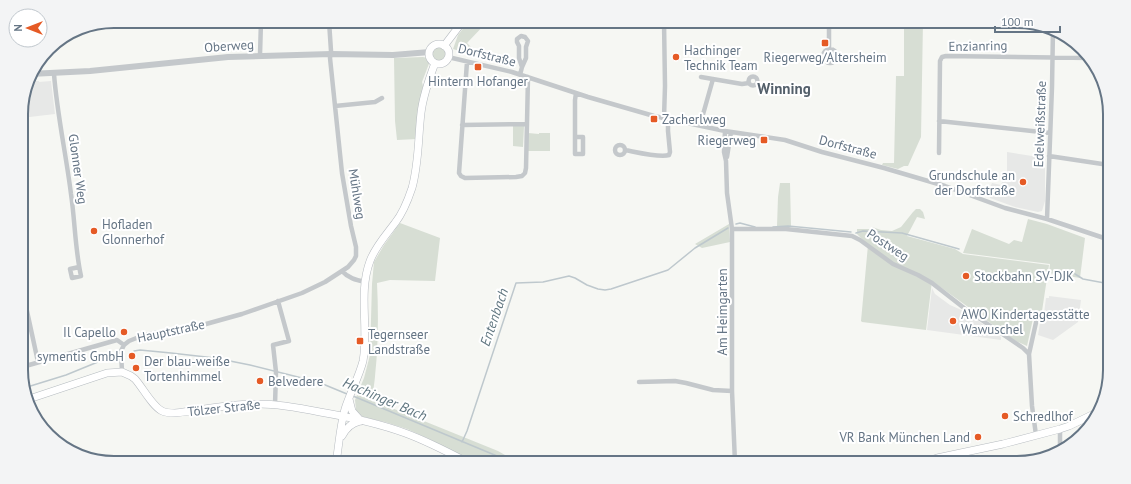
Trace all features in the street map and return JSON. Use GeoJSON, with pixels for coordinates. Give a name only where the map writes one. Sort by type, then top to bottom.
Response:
{"type":"FeatureCollection","features":[{"type":"Feature","properties":{"kind":"main road"},"geometry":{"type":"LineString","coordinates":[[444,46],[458,28]]}},
{"type":"Feature","properties":{"kind":"main road"},"geometry":{"type":"LineString","coordinates":[[436,45],[444,46],[448,51],[448,57],[443,63],[435,63],[431,60],[431,49],[436,45]]}},
{"type":"Feature","properties":{"kind":"main road"},"geometry":{"type":"LineString","coordinates":[[337,456],[343,416],[360,370],[364,352],[365,282],[370,261],[374,252],[401,214],[412,188],[417,158],[422,105],[435,63]]}},
{"type":"Feature","properties":{"kind":"main road"},"geometry":{"type":"LineString","coordinates":[[33,398],[100,375],[118,371],[122,372]]}},
{"type":"Feature","properties":{"kind":"main road","name":"Tölzer Straße"},"geometry":{"type":"LineString","coordinates":[[122,372],[135,379],[153,403],[167,412],[175,413],[238,405],[259,404],[299,408],[361,420],[426,442],[455,456]]}},
{"type":"Feature","properties":{"kind":"main road"},"geometry":{"type":"LineString","coordinates":[[340,441],[343,433],[350,425],[361,420],[352,410],[349,397]]}},
{"type":"Feature","properties":{"kind":"main road"},"geometry":{"type":"LineString","coordinates":[[331,414],[337,420],[340,441]]}},
{"type":"Feature","properties":{"kind":"main road"},"geometry":{"type":"LineString","coordinates":[[946,456],[1003,444],[1060,429],[1090,415]]}},
{"type":"Feature","properties":{"kind":"street"},"geometry":{"type":"LineString","coordinates":[[260,55],[261,28]]}},
{"type":"Feature","properties":{"kind":"street","name":"Mühlweg"},"geometry":{"type":"LineString","coordinates":[[329,28],[334,106],[344,185],[356,253],[354,260],[335,275]]}},
{"type":"Feature","properties":{"kind":"street"},"geometry":{"type":"LineString","coordinates":[[625,150],[666,156],[670,152],[666,118],[664,28]]}},
{"type":"Feature","properties":{"kind":"street"},"geometry":{"type":"LineString","coordinates":[[829,28],[829,49]]}},
{"type":"Feature","properties":{"kind":"street","name":"Dorfstraße"},"geometry":{"type":"LineString","coordinates":[[520,75],[526,58],[526,47],[528,41],[526,37],[521,36],[516,42],[519,46],[519,58],[522,67]]}},
{"type":"Feature","properties":{"kind":"street","name":"Edelweißstraße"},"geometry":{"type":"LineString","coordinates":[[1047,220],[1054,36]]}},
{"type":"Feature","properties":{"kind":"street","name":"Oberweg"},"geometry":{"type":"LineString","coordinates":[[38,74],[90,72],[220,57],[331,54],[393,55],[430,52]]}},
{"type":"Feature","properties":{"kind":"street","name":"Dorfstraße"},"geometry":{"type":"LineString","coordinates":[[448,57],[528,77],[636,111],[725,131],[782,139],[822,152],[945,186],[1005,208],[1103,238]]}},
{"type":"Feature","properties":{"kind":"street","name":"Enzianring"},"geometry":{"type":"LineString","coordinates":[[939,153],[940,61],[942,57],[1053,57]]}},
{"type":"Feature","properties":{"kind":"street"},"geometry":{"type":"LineString","coordinates":[[1053,57],[1082,58]]}},
{"type":"Feature","properties":{"kind":"street"},"geometry":{"type":"LineString","coordinates":[[467,62],[459,173],[465,178],[522,176],[525,172],[528,77]]}},
{"type":"Feature","properties":{"kind":"street","name":"Glonner Weg"},"geometry":{"type":"LineString","coordinates":[[54,74],[71,195],[79,267]]}},
{"type":"Feature","properties":{"kind":"street"},"geometry":{"type":"LineString","coordinates":[[701,77],[742,84],[749,83]]}},
{"type":"Feature","properties":{"kind":"street"},"geometry":{"type":"LineString","coordinates":[[700,125],[713,79]]}},
{"type":"Feature","properties":{"kind":"street"},"geometry":{"type":"LineString","coordinates":[[575,137],[576,93]]}},
{"type":"Feature","properties":{"kind":"street"},"geometry":{"type":"LineString","coordinates":[[334,106],[375,102],[382,98]]}},
{"type":"Feature","properties":{"kind":"street"},"geometry":{"type":"LineString","coordinates":[[939,121],[1050,133]]}},
{"type":"Feature","properties":{"kind":"street"},"geometry":{"type":"LineString","coordinates":[[462,125],[526,124]]}},
{"type":"Feature","properties":{"kind":"street","name":"Am Heimgarten"},"geometry":{"type":"LineString","coordinates":[[725,131],[724,152],[726,161],[727,193],[732,229],[732,391],[735,456]]}},
{"type":"Feature","properties":{"kind":"street","name":"Am Heimgarten"},"geometry":{"type":"LineString","coordinates":[[726,161],[731,132]]}},
{"type":"Feature","properties":{"kind":"street"},"geometry":{"type":"LineString","coordinates":[[1049,156],[1103,164]]}},
{"type":"Feature","properties":{"kind":"street","name":"Postweg"},"geometry":{"type":"LineString","coordinates":[[732,229],[786,229],[852,236],[860,240],[893,264],[918,275],[932,284],[964,308],[1023,348],[1029,354]]}},
{"type":"Feature","properties":{"kind":"street"},"geometry":{"type":"LineString","coordinates":[[342,270],[345,274],[354,279],[365,282]]}},
{"type":"Feature","properties":{"kind":"street","name":"Hauptstraße"},"geometry":{"type":"LineString","coordinates":[[122,372],[121,353],[124,345],[129,341],[144,335],[206,324],[242,314],[310,290],[335,275]]}},
{"type":"Feature","properties":{"kind":"street"},"geometry":{"type":"LineString","coordinates":[[275,405],[273,345],[289,340],[278,301]]}},
{"type":"Feature","properties":{"kind":"street"},"geometry":{"type":"LineString","coordinates":[[28,316],[38,362]]}},
{"type":"Feature","properties":{"kind":"street"},"geometry":{"type":"LineString","coordinates":[[1036,435],[1032,406],[1029,354],[1037,318]]}},
{"type":"Feature","properties":{"kind":"street"},"geometry":{"type":"LineString","coordinates":[[28,365],[118,340],[124,345]]}},
{"type":"Feature","properties":{"kind":"street"},"geometry":{"type":"LineString","coordinates":[[639,382],[675,381],[713,390],[732,391]]}},
{"type":"Feature","properties":{"kind":"street"},"geometry":{"type":"LineString","coordinates":[[1060,429],[1060,445]]}},
{"type":"Feature","properties":{"kind":"shaded area"},"geometry":{"type":"Polygon","coordinates":[[[464,28],[481,28],[467,43],[471,47],[469,54],[453,49],[458,35],[464,28]]]}},
{"type":"Feature","properties":{"kind":"shaded area"},"geometry":{"type":"Polygon","coordinates":[[[904,28],[923,28],[921,137],[908,166],[898,169],[882,165],[883,163],[894,163],[896,76],[904,76],[904,28]]]}},
{"type":"Feature","properties":{"kind":"shaded area"},"geometry":{"type":"Polygon","coordinates":[[[439,47],[444,49],[446,54],[444,59],[439,61],[434,59],[432,54],[434,49],[439,47]]]}},
{"type":"Feature","properties":{"kind":"shaded area"},"geometry":{"type":"Polygon","coordinates":[[[423,57],[430,61],[422,82],[423,86],[417,139],[397,140],[395,121],[394,58],[423,57]]]}},
{"type":"Feature","properties":{"kind":"shaded area"},"geometry":{"type":"Polygon","coordinates":[[[35,81],[51,81],[55,114],[28,117],[31,91],[35,81]]]}},
{"type":"Feature","properties":{"kind":"shaded area"},"geometry":{"type":"Polygon","coordinates":[[[513,126],[524,126],[523,147],[513,146],[513,126]]]}},
{"type":"Feature","properties":{"kind":"shaded area"},"geometry":{"type":"Polygon","coordinates":[[[528,133],[550,133],[550,151],[528,151],[528,133]]]}},
{"type":"Feature","properties":{"kind":"shaded area","name":"Grundschule an der Dorfstraße"},"geometry":{"type":"Polygon","coordinates":[[[1007,152],[1045,158],[1045,201],[1042,211],[1038,212],[1015,207],[990,198],[989,190],[992,183],[1001,185],[1003,180],[1007,180],[1007,152]]]}},
{"type":"Feature","properties":{"kind":"shaded area"},"geometry":{"type":"Polygon","coordinates":[[[780,183],[790,183],[791,226],[777,226],[780,183]]]}},
{"type":"Feature","properties":{"kind":"shaded area"},"geometry":{"type":"Polygon","coordinates":[[[916,209],[920,209],[923,212],[925,219],[917,217],[907,236],[955,249],[963,254],[1049,265],[1042,311],[1040,314],[1034,314],[1027,346],[1014,340],[932,281],[926,330],[861,321],[868,245],[857,234],[857,229],[872,229],[872,227],[892,231],[901,227],[916,209]]]}},
{"type":"Feature","properties":{"kind":"shaded area"},"geometry":{"type":"Polygon","coordinates":[[[1028,219],[1047,224],[1085,238],[1080,278],[1049,273],[1050,264],[963,253],[972,229],[1009,244],[1014,240],[1022,242],[1028,219]]]}},
{"type":"Feature","properties":{"kind":"shaded area"},"geometry":{"type":"Polygon","coordinates":[[[400,223],[440,238],[435,281],[390,280],[377,283],[378,342],[372,400],[498,451],[506,456],[462,456],[407,429],[363,417],[356,410],[355,400],[364,378],[370,355],[374,262],[400,223]]]}},
{"type":"Feature","properties":{"kind":"shaded area"},"geometry":{"type":"Polygon","coordinates":[[[729,224],[730,242],[702,248],[695,244],[729,224]]]}},
{"type":"Feature","properties":{"kind":"shaded area","name":"AWO Kindertagesstätte Wawuschel"},"geometry":{"type":"Polygon","coordinates":[[[932,288],[935,294],[950,305],[966,312],[1001,337],[1001,340],[927,330],[932,288]]]}},
{"type":"Feature","properties":{"kind":"shaded area"},"geometry":{"type":"Polygon","coordinates":[[[1049,296],[1081,300],[1078,322],[1053,340],[1038,335],[1040,323],[1043,321],[1046,298],[1049,298],[1049,296]]]}},
{"type":"Feature","properties":{"kind":"waterway","name":"Entenbach"},"geometry":{"type":"LineString","coordinates":[[736,224],[740,223],[755,227]]}},
{"type":"Feature","properties":{"kind":"waterway","name":"Entenbach"},"geometry":{"type":"LineString","coordinates":[[773,227],[788,226],[851,232]]}},
{"type":"Feature","properties":{"kind":"waterway","name":"Entenbach"},"geometry":{"type":"LineString","coordinates":[[462,442],[516,283],[543,282],[569,276],[598,289],[611,289],[668,270],[695,248],[728,228]]}},
{"type":"Feature","properties":{"kind":"waterway"},"geometry":{"type":"LineString","coordinates":[[856,233],[863,231],[902,233],[959,249]]}},
{"type":"Feature","properties":{"kind":"waterway"},"geometry":{"type":"LineString","coordinates":[[1075,274],[1083,279],[1103,283]]}},
{"type":"Feature","properties":{"kind":"waterway","name":"Hachinger Bach"},"geometry":{"type":"LineString","coordinates":[[134,351],[140,350],[215,358],[250,365],[318,382],[347,394]]}},
{"type":"Feature","properties":{"kind":"waterway","name":"Hachinger Bach"},"geometry":{"type":"LineString","coordinates":[[30,386],[66,375],[110,357],[124,354]]}},
{"type":"Feature","properties":{"kind":"waterway","name":"Hachinger Bach"},"geometry":{"type":"LineString","coordinates":[[353,396],[497,456]]}},
{"type":"Feature","properties":{"kind":"place","name":"Riegerweg/Altersheim"},"geometry":{"type":"Point","coordinates":[825,43]}},
{"type":"Feature","properties":{"kind":"place","name":"Hachinger Technik Team"},"geometry":{"type":"Point","coordinates":[676,57]}},
{"type":"Feature","properties":{"kind":"place","name":"Hinterm Hofanger"},"geometry":{"type":"Point","coordinates":[478,67]}},
{"type":"Feature","properties":{"kind":"place","name":"Zacherlweg"},"geometry":{"type":"Point","coordinates":[654,119]}},
{"type":"Feature","properties":{"kind":"place","name":"Riegerweg"},"geometry":{"type":"Point","coordinates":[764,140]}},
{"type":"Feature","properties":{"kind":"place","name":"Grundschule an der Dorfstraße"},"geometry":{"type":"Point","coordinates":[1023,182]}},
{"type":"Feature","properties":{"kind":"place","name":"Hofladen Glonnerhof"},"geometry":{"type":"Point","coordinates":[94,231]}},
{"type":"Feature","properties":{"kind":"place","name":"Stockbahn SV-DJK"},"geometry":{"type":"Point","coordinates":[966,276]}},
{"type":"Feature","properties":{"kind":"place","name":"AWO Kindertagesstätte Wawuschel"},"geometry":{"type":"Point","coordinates":[953,321]}},
{"type":"Feature","properties":{"kind":"place","name":"Il Capello"},"geometry":{"type":"Point","coordinates":[124,332]}},
{"type":"Feature","properties":{"kind":"place","name":"Tegernseer Landstraße"},"geometry":{"type":"Point","coordinates":[360,341]}},
{"type":"Feature","properties":{"kind":"place","name":"symentis GmbH"},"geometry":{"type":"Point","coordinates":[132,356]}},
{"type":"Feature","properties":{"kind":"place","name":"Der blau-weiße Tortenhimmel"},"geometry":{"type":"Point","coordinates":[136,368]}},
{"type":"Feature","properties":{"kind":"place","name":"Belvedere"},"geometry":{"type":"Point","coordinates":[260,381]}},
{"type":"Feature","properties":{"kind":"place","name":"Schredlhof"},"geometry":{"type":"Point","coordinates":[1005,416]}},
{"type":"Feature","properties":{"kind":"place","name":"VR Bank München Land"},"geometry":{"type":"Point","coordinates":[978,437]}},
{"type":"Feature","properties":{"kind":"district","name":"Winning"},"geometry":{"type":"Point","coordinates":[784,88]}}]}
